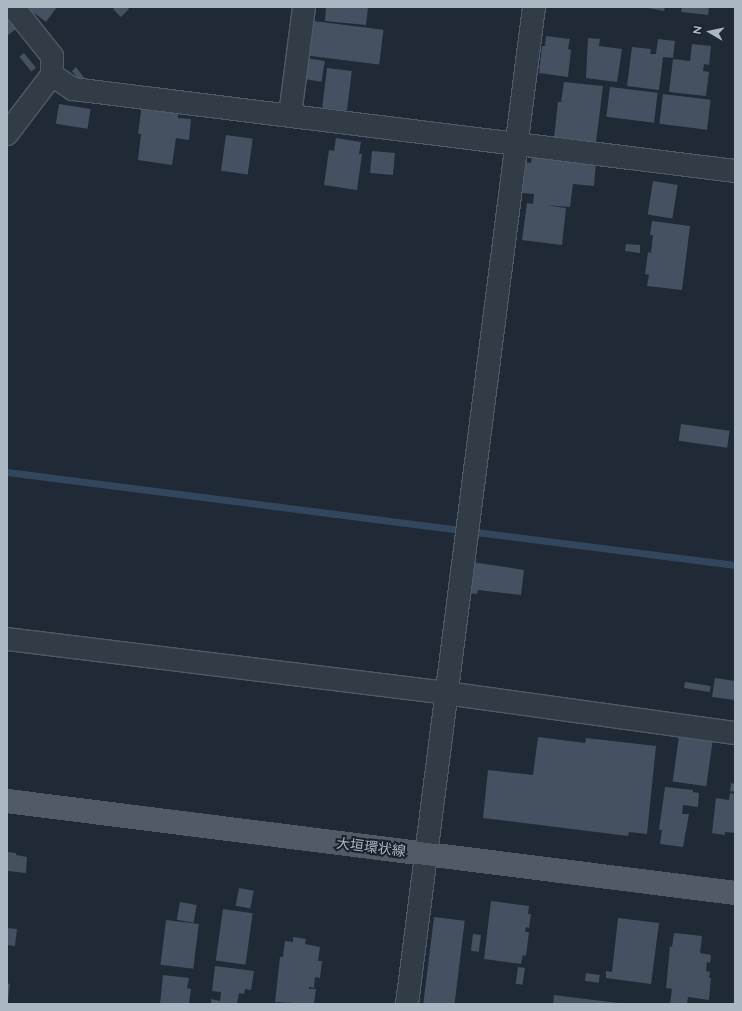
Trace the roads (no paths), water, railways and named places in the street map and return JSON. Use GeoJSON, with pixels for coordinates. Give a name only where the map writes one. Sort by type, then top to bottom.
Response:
{"type":"FeatureCollection","features":[{"type":"Feature","properties":{"kind":"main road","name":"大垣環状線"},"geometry":{"type":"LineString","coordinates":[[7,801],[735,893]]}},
{"type":"Feature","properties":{"kind":"street"},"geometry":{"type":"LineString","coordinates":[[7,134],[52,75],[52,56],[13,7]]}},
{"type":"Feature","properties":{"kind":"street"},"geometry":{"type":"LineString","coordinates":[[290,114],[304,7]]}},
{"type":"Feature","properties":{"kind":"street"},"geometry":{"type":"LineString","coordinates":[[407,1004],[464,546],[534,7]]}},
{"type":"Feature","properties":{"kind":"street"},"geometry":{"type":"LineString","coordinates":[[52,75],[73,89],[290,114],[517,145],[735,172]]}},
{"type":"Feature","properties":{"kind":"street"},"geometry":{"type":"LineString","coordinates":[[7,639],[446,693],[735,733]]}},
{"type":"Feature","properties":{"kind":"waterway"},"geometry":{"type":"LineString","coordinates":[[7,472],[735,565]]}}]}
